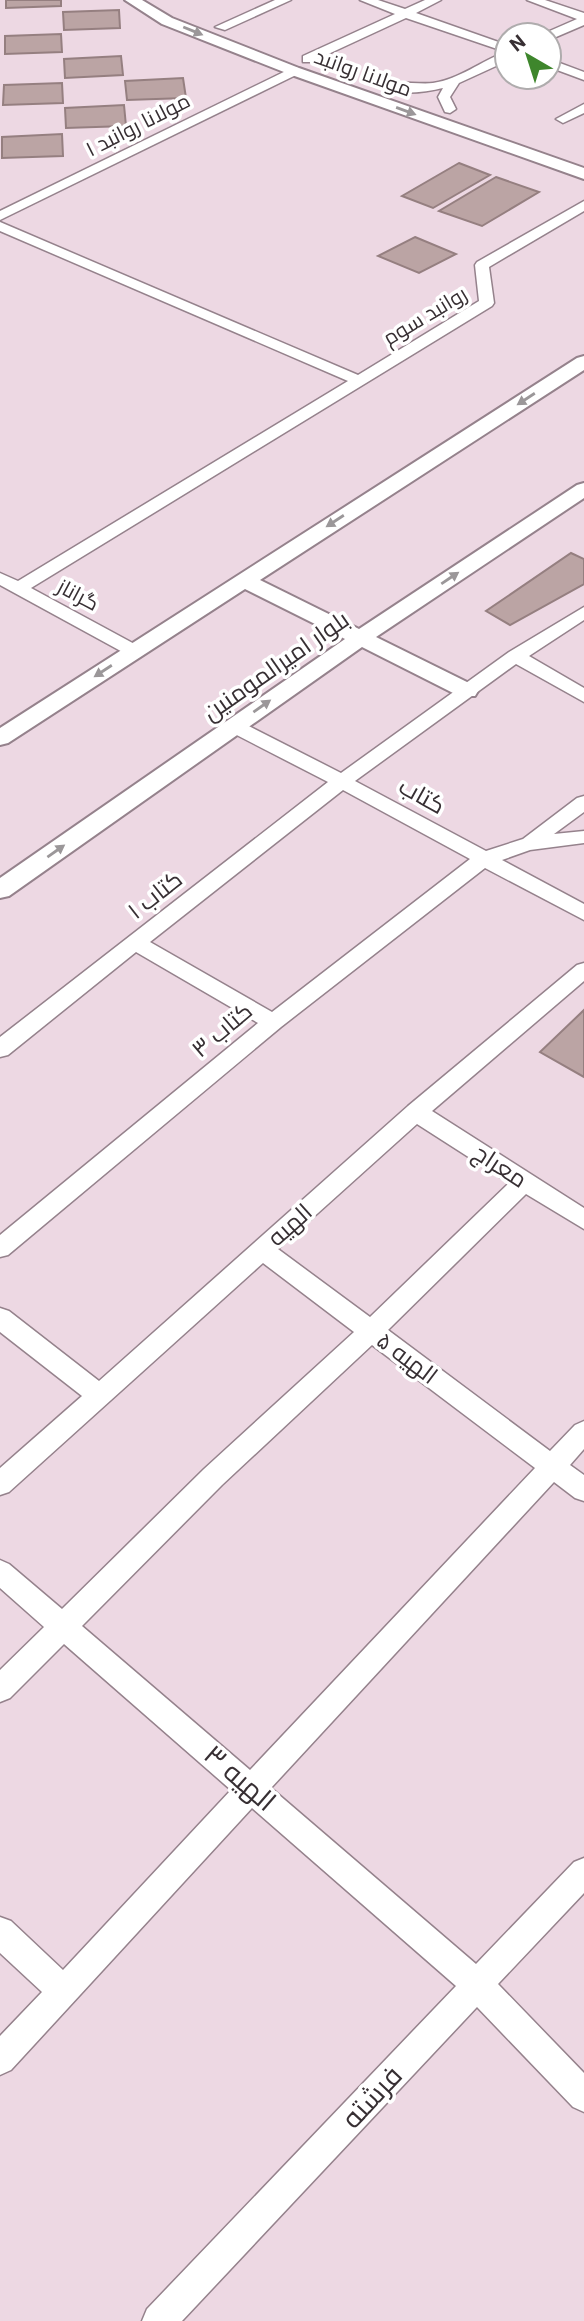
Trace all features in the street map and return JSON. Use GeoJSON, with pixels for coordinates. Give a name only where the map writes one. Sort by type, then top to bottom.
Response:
{"type":"FeatureCollection","features":[{"type":"Feature","properties":{"kind":"street","name":"مولانا روانبد"},"geometry":{"type":"LineString","coordinates":[[132,0],[167,21],[293,71],[584,174]]}},
{"type":"Feature","properties":{"kind":"street"},"geometry":{"type":"LineString","coordinates":[[221,27],[285,0]]}},
{"type":"Feature","properties":{"kind":"street"},"geometry":{"type":"LineString","coordinates":[[366,0],[493,44]]}},
{"type":"Feature","properties":{"kind":"street"},"geometry":{"type":"LineString","coordinates":[[307,59],[435,0]]}},
{"type":"Feature","properties":{"kind":"street"},"geometry":{"type":"LineString","coordinates":[[533,0],[584,18]]}},
{"type":"Feature","properties":{"kind":"street","name":"مولانا روانبد"},"geometry":{"type":"LineString","coordinates":[[190,13],[307,59],[584,158]]}},
{"type":"Feature","properties":{"kind":"street"},"geometry":{"type":"LineString","coordinates":[[563,29],[584,18]]}},
{"type":"Feature","properties":{"kind":"street"},"geometry":{"type":"LineString","coordinates":[[384,86],[426,90],[453,83],[493,62]]}},
{"type":"Feature","properties":{"kind":"street"},"geometry":{"type":"LineString","coordinates":[[563,69],[584,76]]}},
{"type":"Feature","properties":{"kind":"street","name":"مولانا روانبد ۱"},"geometry":{"type":"LineString","coordinates":[[0,216],[293,71]]}},
{"type":"Feature","properties":{"kind":"street"},"geometry":{"type":"LineString","coordinates":[[450,109],[444,97],[453,83]]}},
{"type":"Feature","properties":{"kind":"street"},"geometry":{"type":"LineString","coordinates":[[563,119],[584,108]]}},
{"type":"Feature","properties":{"kind":"street"},"geometry":{"type":"LineString","coordinates":[[509,147],[528,138]]}},
{"type":"Feature","properties":{"kind":"street","name":"روانبد سوم"},"geometry":{"type":"LineString","coordinates":[[358,380],[487,303],[482,265],[584,205]]}},
{"type":"Feature","properties":{"kind":"street"},"geometry":{"type":"LineString","coordinates":[[0,226],[358,380]]}},
{"type":"Feature","properties":{"kind":"street"},"geometry":{"type":"LineString","coordinates":[[0,738],[584,362]]}},
{"type":"Feature","properties":{"kind":"street"},"geometry":{"type":"LineString","coordinates":[[18,588],[358,380]]}},
{"type":"Feature","properties":{"kind":"street","name":"بلوار امیرالمومنین"},"geometry":{"type":"LineString","coordinates":[[0,890],[359,639],[584,489]]}},
{"type":"Feature","properties":{"kind":"street","name":"گراناز"},"geometry":{"type":"LineString","coordinates":[[0,578],[134,651]]}},
{"type":"Feature","properties":{"kind":"street"},"geometry":{"type":"LineString","coordinates":[[243,580],[467,691]]}},
{"type":"Feature","properties":{"kind":"street","name":"کتاب ۱"},"geometry":{"type":"LineString","coordinates":[[0,1049],[343,782],[515,656],[584,612]]}},
{"type":"Feature","properties":{"kind":"street"},"geometry":{"type":"LineString","coordinates":[[515,656],[584,696]]}},
{"type":"Feature","properties":{"kind":"street","name":"کتاب"},"geometry":{"type":"LineString","coordinates":[[234,726],[584,913]]}},
{"type":"Feature","properties":{"kind":"street"},"geometry":{"type":"LineString","coordinates":[[528,844],[584,802]]}},
{"type":"Feature","properties":{"kind":"street"},"geometry":{"type":"LineString","coordinates":[[528,844],[584,837]]}},
{"type":"Feature","properties":{"kind":"street","name":"کتاب ۳"},"geometry":{"type":"LineString","coordinates":[[0,1248],[273,1022],[483,859],[528,844]]}},
{"type":"Feature","properties":{"kind":"street"},"geometry":{"type":"LineString","coordinates":[[136,943],[273,1022]]}},
{"type":"Feature","properties":{"kind":"street","name":"الهیه"},"geometry":{"type":"LineString","coordinates":[[0,1484],[416,1112],[584,970]]}},
{"type":"Feature","properties":{"kind":"street","name":"معراج"},"geometry":{"type":"LineString","coordinates":[[416,1112],[584,1220]]}},
{"type":"Feature","properties":{"kind":"street"},"geometry":{"type":"LineString","coordinates":[[0,1689],[213,1477],[371,1331],[524,1182]]}},
{"type":"Feature","properties":{"kind":"street","name":"الهیه ۵"},"geometry":{"type":"LineString","coordinates":[[262,1250],[584,1490]]}},
{"type":"Feature","properties":{"kind":"street"},"geometry":{"type":"LineString","coordinates":[[0,1318],[99,1395]]}},
{"type":"Feature","properties":{"kind":"street"},"geometry":{"type":"LineString","coordinates":[[0,2059],[584,1432]]}},
{"type":"Feature","properties":{"kind":"street","name":"الهیه ۳"},"geometry":{"type":"LineString","coordinates":[[0,1572],[478,1985],[584,2096]]}},
{"type":"Feature","properties":{"kind":"street","name":"فرشته"},"geometry":{"type":"LineString","coordinates":[[159,2321],[584,1872]]}},
{"type":"Feature","properties":{"kind":"street"},"geometry":{"type":"LineString","coordinates":[[0,1932],[63,1991]]}},
{"type":"Feature","properties":{"kind":"building"},"geometry":{"type":"Polygon","coordinates":[[[6,0],[61,0],[61,6],[6,8],[6,0]]]}},
{"type":"Feature","properties":{"kind":"building"},"geometry":{"type":"Polygon","coordinates":[[[119,10],[120,28],[64,30],[63,12],[119,10]]]}},
{"type":"Feature","properties":{"kind":"building"},"geometry":{"type":"Polygon","coordinates":[[[61,34],[62,52],[5,54],[5,36],[61,34]]]}},
{"type":"Feature","properties":{"kind":"building"},"geometry":{"type":"Polygon","coordinates":[[[121,56],[123,75],[65,78],[64,59],[121,56]]]}},
{"type":"Feature","properties":{"kind":"building"},"geometry":{"type":"Polygon","coordinates":[[[183,78],[186,98],[127,100],[125,81],[183,78]]]}},
{"type":"Feature","properties":{"kind":"building"},"geometry":{"type":"Polygon","coordinates":[[[62,83],[63,103],[3,105],[4,85],[62,83]]]}},
{"type":"Feature","properties":{"kind":"building"},"geometry":{"type":"Polygon","coordinates":[[[124,105],[126,126],[66,128],[65,108],[124,105]]]}},
{"type":"Feature","properties":{"kind":"building"},"geometry":{"type":"Polygon","coordinates":[[[62,134],[63,156],[2,158],[2,137],[62,134]]]}},
{"type":"Feature","properties":{"kind":"building"},"geometry":{"type":"Polygon","coordinates":[[[459,163],[490,175],[433,208],[402,196],[459,163]]]}},
{"type":"Feature","properties":{"kind":"building"},"geometry":{"type":"Polygon","coordinates":[[[496,177],[539,192],[482,226],[439,211],[496,177]]]}},
{"type":"Feature","properties":{"kind":"building"},"geometry":{"type":"Polygon","coordinates":[[[415,237],[456,254],[419,273],[378,256],[415,237]]]}},
{"type":"Feature","properties":{"kind":"building"},"geometry":{"type":"Polygon","coordinates":[[[571,553],[584,559],[584,584],[510,625],[486,611],[571,553]]]}},
{"type":"Feature","properties":{"kind":"building"},"geometry":{"type":"Polygon","coordinates":[[[584,1010],[584,1077],[540,1052],[584,1010]]]}}]}
